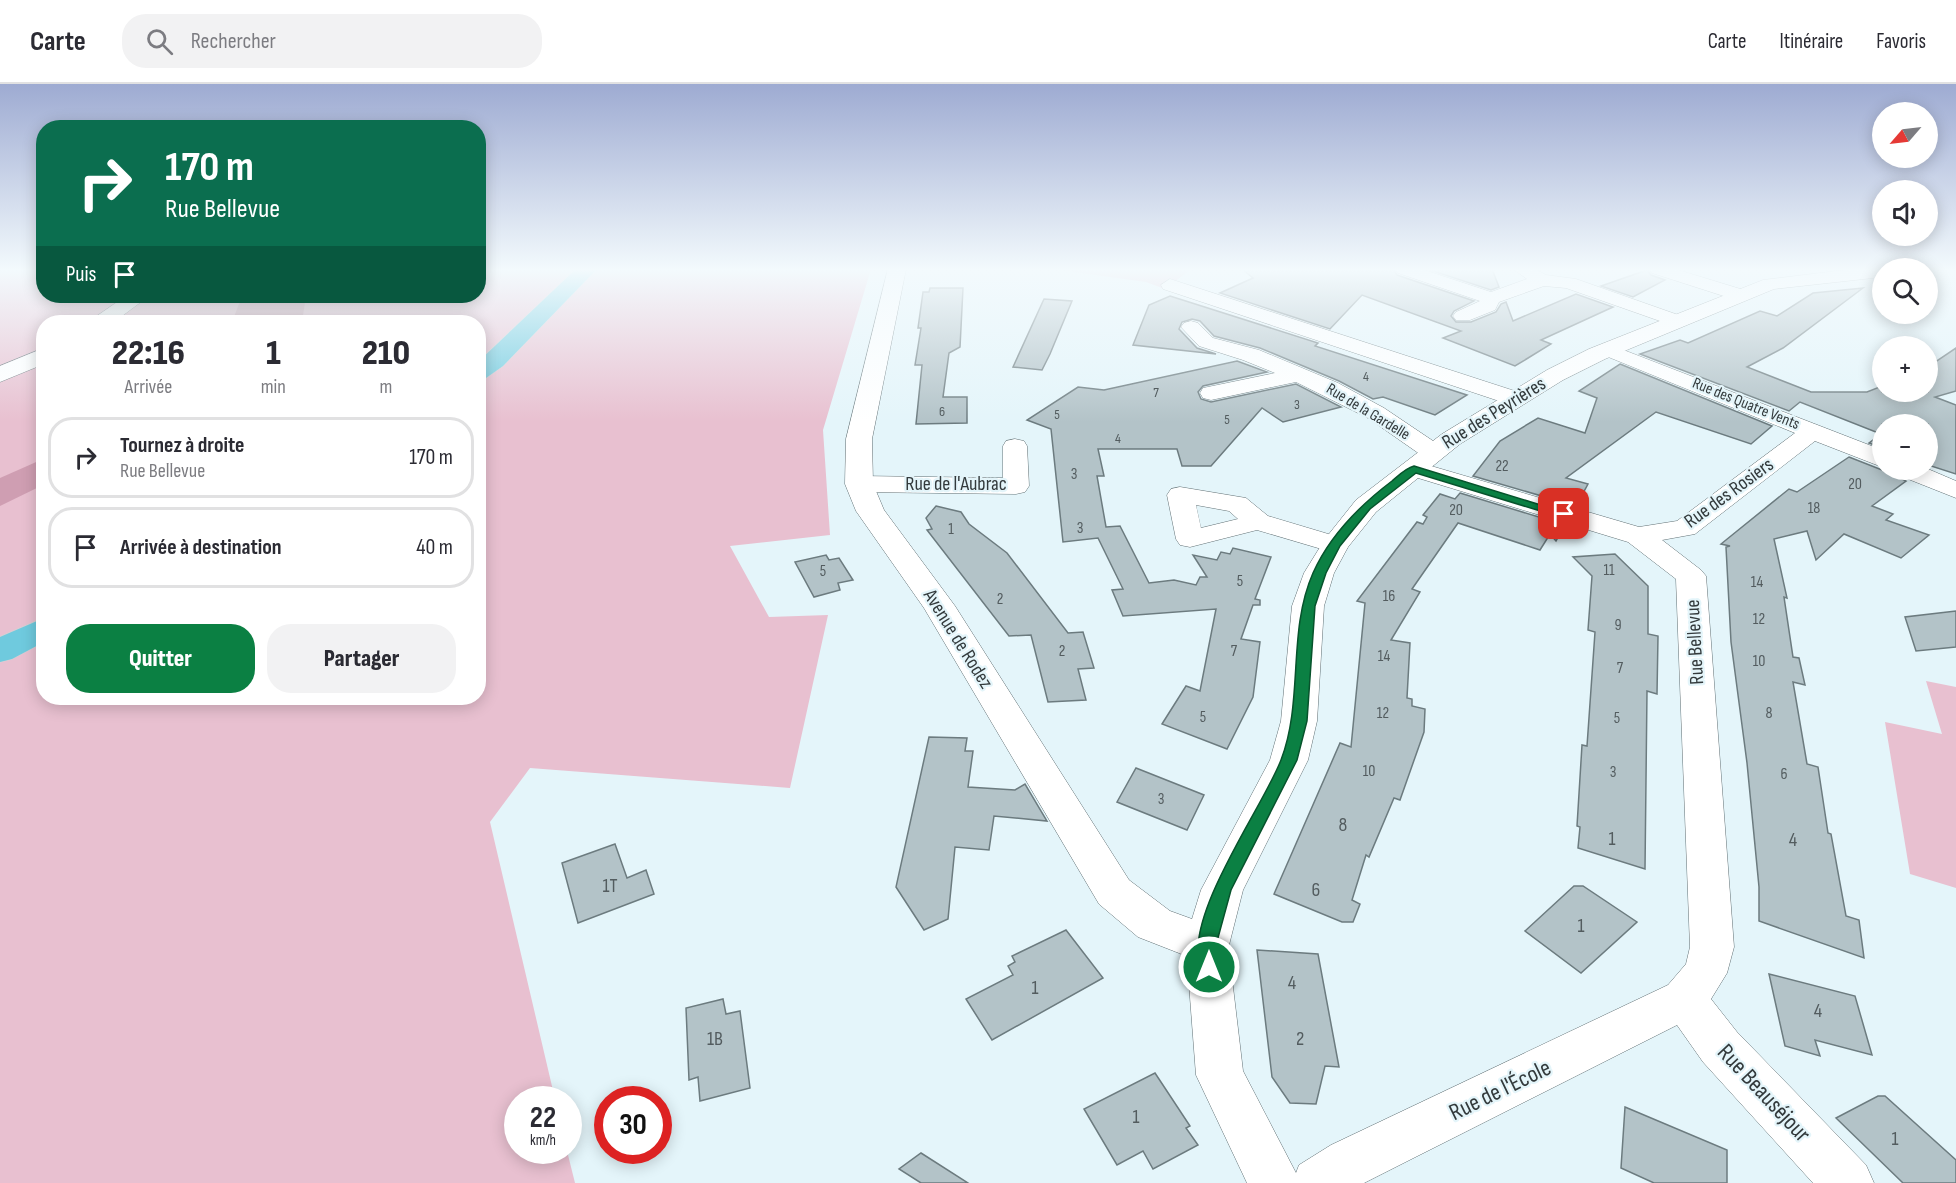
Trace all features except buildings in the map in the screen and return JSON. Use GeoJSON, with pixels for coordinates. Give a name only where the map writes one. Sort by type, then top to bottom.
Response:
{"type":"FeatureCollection","features":[{"type":"Feature","properties":{"kind":"highway"},"geometry":{"type":"LineString","coordinates":[[486,348],[513,320]]}},
{"type":"Feature","properties":{"kind":"highway"},"geometry":{"type":"LineString","coordinates":[[486,368],[535,320]]}},
{"type":"Feature","properties":{"kind":"highway"},"geometry":{"type":"LineString","coordinates":[[0,633],[36,614]]}},
{"type":"Feature","properties":{"kind":"highway"},"geometry":{"type":"LineString","coordinates":[[0,651],[36,632]]}},
{"type":"Feature","properties":{"kind":"street","name":"Avenue de Rodez"},"geometry":{"type":"LineString","coordinates":[[886,320],[859,439],[859,484],[870,511],[939,606],[1114,892],[1154,924],[1207,945]]}},
{"type":"Feature","properties":{"kind":"street"},"geometry":{"type":"LineString","coordinates":[[1277,320],[1516,399]]}},
{"type":"Feature","properties":{"kind":"street","name":"Rue des Peyrières"},"geometry":{"type":"LineString","coordinates":[[1207,945],[1222,890],[1289,760],[1299,721],[1308,606],[1319,573],[1335,544],[1366,506],[1423,461],[1516,399],[1555,375],[1677,321]]}},
{"type":"Feature","properties":{"kind":"street","name":"Rue de la Gardelle"},"geometry":{"type":"LineString","coordinates":[[1191,327],[1206,342],[1301,374],[1376,413],[1423,461]]}},
{"type":"Feature","properties":{"kind":"street","name":"Rue des Quatre Vents"},"geometry":{"type":"LineString","coordinates":[[1608,350],[1872,455]]}},
{"type":"Feature","properties":{"kind":"street"},"geometry":{"type":"LineString","coordinates":[[0,375],[36,359]]}},
{"type":"Feature","properties":{"kind":"street"},"geometry":{"type":"LineString","coordinates":[[1211,393],[1301,374]]}},
{"type":"Feature","properties":{"kind":"street","name":"Rue des Rosiers"},"geometry":{"type":"LineString","coordinates":[[1638,536],[1686,528],[1812,432]]}},
{"type":"Feature","properties":{"kind":"street","name":"Rue de l'Aubrac"},"geometry":{"type":"LineString","coordinates":[[859,484],[1016,486],[1015,446]]}},
{"type":"Feature","properties":{"kind":"street","name":"Rue Bellevue"},"geometry":{"type":"LineString","coordinates":[[1423,461],[1638,536],[1691,576],[1712,947],[1705,973],[1684,999]]}},
{"type":"Feature","properties":{"kind":"street"},"geometry":{"type":"LineString","coordinates":[[1932,480],[1956,490]]}},
{"type":"Feature","properties":{"kind":"street"},"geometry":{"type":"LineString","coordinates":[[1258,522],[1335,544]]}},
{"type":"Feature","properties":{"kind":"street"},"geometry":{"type":"LineString","coordinates":[[1207,945],[1220,1075],[1274,1183]]}},
{"type":"Feature","properties":{"kind":"street","name":"Rue de l'École"},"geometry":{"type":"LineString","coordinates":[[1317,1183],[1349,1163],[1684,999]]}},
{"type":"Feature","properties":{"kind":"street","name":"Rue Beauséjour"},"geometry":{"type":"LineString","coordinates":[[1684,999],[1720,1047],[1848,1183]]}},
{"type":"Feature","properties":{"kind":"shaded area"},"geometry":{"type":"Polygon","coordinates":[[[0,320],[36,320],[36,705],[486,705],[486,320],[856,320],[823,430],[830,535],[730,546],[769,617],[828,615],[790,788],[530,768],[490,822],[552,1086],[504,1086],[504,1164],[570,1164],[575,1183],[0,1183],[0,320]]]}},
{"type":"Feature","properties":{"kind":"shaded area"},"geometry":{"type":"Polygon","coordinates":[[[36,462],[36,488],[0,506],[0,478],[36,462]]]}},
{"type":"Feature","properties":{"kind":"shaded area"},"geometry":{"type":"Polygon","coordinates":[[[1926,681],[1956,687],[1956,888],[1910,874],[1885,722],[1942,734],[1926,681]]]}},
{"type":"Feature","properties":{"kind":"route"},"geometry":{"type":"LineString","coordinates":[[1209,967],[1207,945],[1222,890],[1289,760],[1299,721],[1308,606],[1319,573],[1335,544],[1366,506],[1414,469],[1564,514]]}}]}
